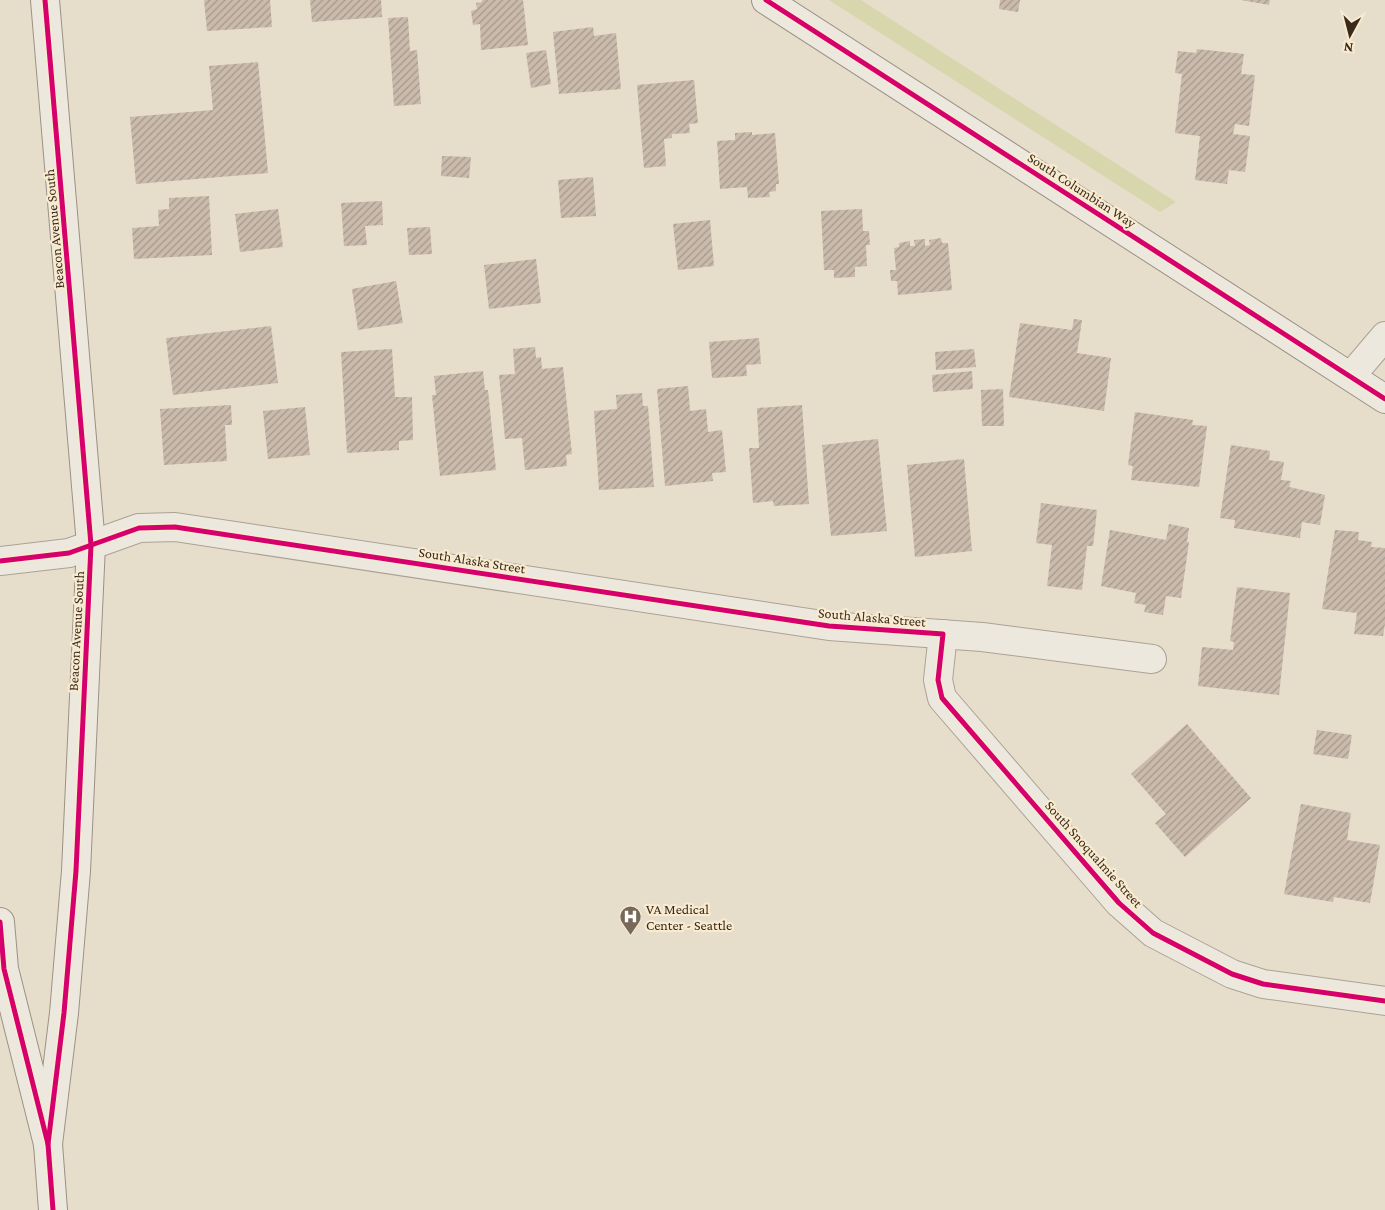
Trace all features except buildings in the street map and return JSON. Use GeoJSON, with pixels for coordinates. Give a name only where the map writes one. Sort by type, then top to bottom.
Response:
{"type":"FeatureCollection","features":[{"type":"Feature","properties":{"kind":"main road","name":"Beacon Avenue South"},"geometry":{"type":"LineString","coordinates":[[45,0],[91,545],[76,871],[64,1013],[48,1144]]}},
{"type":"Feature","properties":{"kind":"main road","name":"South Columbian Way"},"geometry":{"type":"LineString","coordinates":[[766,0],[1385,399]]}},
{"type":"Feature","properties":{"kind":"main road"},"geometry":{"type":"LineString","coordinates":[[1351,376],[1385,336]]}},
{"type":"Feature","properties":{"kind":"main road","name":"South Alaska Street"},"geometry":{"type":"LineString","coordinates":[[0,561],[68,553],[139,528],[175,527],[829,626],[943,634],[1152,659]]}},
{"type":"Feature","properties":{"kind":"main road","name":"South Snoqualmie Street"},"geometry":{"type":"LineString","coordinates":[[943,634],[938,680],[942,698],[1119,903],[1154,933],[1232,974],[1263,984],[1385,1001]]}},
{"type":"Feature","properties":{"kind":"main road","name":"Beacon Avenue South"},"geometry":{"type":"LineString","coordinates":[[0,922],[4,969],[48,1144],[53,1210]]}},
{"type":"Feature","properties":{"kind":"green space"},"geometry":{"type":"Polygon","coordinates":[[[829,0],[861,0],[1176,202],[1160,212],[829,0]]]}},
{"type":"Feature","properties":{"kind":"cycle path"},"geometry":{"type":"LineString","coordinates":[[45,0],[91,545],[76,871],[64,1013],[48,1144]]}},
{"type":"Feature","properties":{"kind":"cycle path"},"geometry":{"type":"LineString","coordinates":[[766,0],[1385,399]]}},
{"type":"Feature","properties":{"kind":"cycle path"},"geometry":{"type":"LineString","coordinates":[[0,561],[69,553],[139,528],[175,527],[829,626],[943,634],[938,680],[942,698],[1119,903],[1153,933],[1232,974],[1263,984],[1385,1001]]}},
{"type":"Feature","properties":{"kind":"cycle path"},"geometry":{"type":"LineString","coordinates":[[0,922],[4,969],[48,1144],[53,1210]]}},
{"type":"Feature","properties":{"kind":"place","name":"VA Medical Center - Seattle"},"geometry":{"type":"Point","coordinates":[630,936]}}]}
